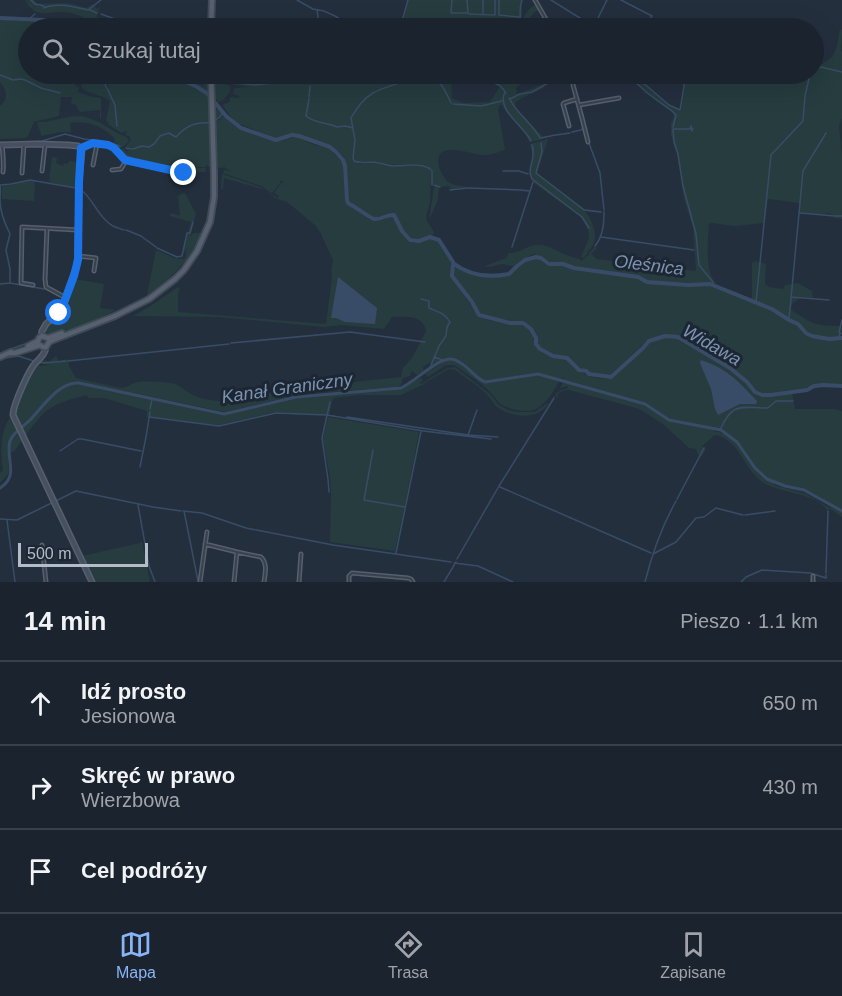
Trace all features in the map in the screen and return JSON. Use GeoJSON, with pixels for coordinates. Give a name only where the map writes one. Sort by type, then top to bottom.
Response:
{"type":"FeatureCollection","features":[{"type":"Feature","properties":{"kind":"main road"},"geometry":{"type":"LineString","coordinates":[[211,18],[212,0]]}},
{"type":"Feature","properties":{"kind":"main road"},"geometry":{"type":"LineString","coordinates":[[0,357],[116,316],[164,289],[184,270],[201,244],[210,222],[214,197],[211,84]]}},
{"type":"Feature","properties":{"kind":"street"},"geometry":{"type":"LineString","coordinates":[[535,0],[545,18]]}},
{"type":"Feature","properties":{"kind":"street"},"geometry":{"type":"LineString","coordinates":[[572,84],[588,142]]}},
{"type":"Feature","properties":{"kind":"street"},"geometry":{"type":"LineString","coordinates":[[579,105],[619,98]]}},
{"type":"Feature","properties":{"kind":"street"},"geometry":{"type":"LineString","coordinates":[[569,126],[563,104],[577,99]]}},
{"type":"Feature","properties":{"kind":"street"},"geometry":{"type":"LineString","coordinates":[[3,172],[4,160],[1,145],[24,144],[81,148],[89,144],[97,144],[110,146],[125,160],[184,173]]}},
{"type":"Feature","properties":{"kind":"street"},"geometry":{"type":"LineString","coordinates":[[22,173],[24,144]]}},
{"type":"Feature","properties":{"kind":"street"},"geometry":{"type":"LineString","coordinates":[[93,165],[97,144]]}},
{"type":"Feature","properties":{"kind":"street"},"geometry":{"type":"LineString","coordinates":[[42,171],[45,145]]}},
{"type":"Feature","properties":{"kind":"street"},"geometry":{"type":"LineString","coordinates":[[81,148],[76,268],[60,312],[44,327],[43,354],[33,366],[13,409],[13,415],[92,582]]}},
{"type":"Feature","properties":{"kind":"street"},"geometry":{"type":"LineString","coordinates":[[112,170],[121,169],[125,160]]}},
{"type":"Feature","properties":{"kind":"street"},"geometry":{"type":"LineString","coordinates":[[33,285],[21,283],[22,227],[78,230]]}},
{"type":"Feature","properties":{"kind":"street"},"geometry":{"type":"LineString","coordinates":[[46,228],[46,287],[66,298]]}},
{"type":"Feature","properties":{"kind":"street"},"geometry":{"type":"LineString","coordinates":[[78,256],[96,258],[94,271]]}},
{"type":"Feature","properties":{"kind":"street"},"geometry":{"type":"LineString","coordinates":[[200,582],[207,532]]}},
{"type":"Feature","properties":{"kind":"street"},"geometry":{"type":"LineString","coordinates":[[205,544],[261,557],[266,565],[264,582]]}},
{"type":"Feature","properties":{"kind":"street"},"geometry":{"type":"LineString","coordinates":[[42,545],[46,582]]}},
{"type":"Feature","properties":{"kind":"street"},"geometry":{"type":"LineString","coordinates":[[234,582],[237,552]]}},
{"type":"Feature","properties":{"kind":"street"},"geometry":{"type":"LineString","coordinates":[[299,582],[301,554]]}},
{"type":"Feature","properties":{"kind":"street"},"geometry":{"type":"LineString","coordinates":[[349,582],[349,576],[352,573],[408,578],[413,582]]}},
{"type":"Feature","properties":{"kind":"street"},"geometry":{"type":"LineString","coordinates":[[813,576],[813,582]]}},
{"type":"Feature","properties":{"kind":"green space"},"geometry":{"type":"Polygon","coordinates":[[[25,0],[36,9],[28,0],[34,0],[37,4],[65,3],[86,8],[93,4],[97,9],[100,6],[97,18],[86,18],[72,13],[37,12],[31,9],[25,0]]]}},
{"type":"Feature","properties":{"kind":"green space"},"geometry":{"type":"Polygon","coordinates":[[[408,0],[522,0],[520,18],[404,18],[408,0]]]}},
{"type":"Feature","properties":{"kind":"green space"},"geometry":{"type":"Polygon","coordinates":[[[536,4],[539,9],[530,17],[524,18],[536,4]]]}},
{"type":"Feature","properties":{"kind":"green space"},"geometry":{"type":"Polygon","coordinates":[[[0,19],[18,20],[18,84],[75,84],[75,86],[79,87],[78,92],[101,98],[101,118],[100,110],[80,112],[76,105],[71,103],[72,97],[61,97],[59,116],[34,122],[25,138],[0,139],[0,106],[6,94],[0,82],[0,19]]]}},
{"type":"Feature","properties":{"kind":"green space"},"geometry":{"type":"Polygon","coordinates":[[[840,29],[842,30],[842,118],[839,126],[842,158],[842,219],[835,218],[829,213],[814,215],[799,213],[799,203],[768,199],[764,223],[734,226],[709,224],[708,248],[711,274],[718,285],[752,299],[752,263],[755,261],[766,264],[765,284],[769,287],[783,289],[785,285],[798,283],[812,291],[813,298],[801,297],[792,304],[791,310],[809,321],[824,325],[840,326],[842,319],[842,331],[836,338],[817,336],[801,327],[814,337],[842,339],[842,384],[818,384],[762,394],[734,369],[677,335],[648,340],[609,376],[593,375],[578,367],[572,360],[552,355],[542,349],[537,342],[535,332],[524,322],[508,321],[480,314],[473,300],[453,275],[453,264],[471,274],[487,277],[509,276],[518,266],[533,257],[539,258],[545,264],[561,264],[574,269],[637,278],[645,282],[709,285],[770,308],[786,320],[801,326],[773,309],[712,284],[646,281],[636,277],[566,263],[553,263],[534,254],[513,266],[502,264],[485,266],[506,258],[509,253],[537,245],[546,246],[581,261],[589,256],[595,247],[597,248],[591,254],[597,259],[696,271],[693,227],[684,199],[677,155],[671,135],[673,113],[636,84],[645,84],[670,106],[681,111],[683,84],[824,84],[824,63],[834,53],[840,29]]]}},
{"type":"Feature","properties":{"kind":"green space"},"geometry":{"type":"Polygon","coordinates":[[[81,84],[105,84],[107,89],[109,88],[107,84],[186,84],[207,95],[221,111],[217,121],[223,114],[244,131],[262,135],[270,140],[281,141],[296,137],[330,149],[343,163],[345,196],[349,205],[369,219],[379,221],[392,216],[409,241],[414,243],[431,238],[436,240],[450,260],[451,276],[479,317],[504,324],[525,326],[541,352],[566,359],[582,373],[598,378],[613,378],[652,342],[664,337],[673,338],[727,367],[759,396],[771,397],[792,393],[795,409],[842,411],[842,510],[815,494],[770,480],[759,471],[738,443],[727,433],[693,425],[723,433],[739,446],[758,472],[766,479],[775,483],[774,485],[806,494],[842,512],[842,517],[806,496],[764,483],[751,471],[730,442],[723,438],[715,435],[702,446],[706,449],[702,456],[698,455],[696,449],[689,448],[664,425],[636,408],[569,390],[559,393],[557,395],[559,398],[555,396],[561,390],[568,388],[568,386],[560,388],[563,382],[570,383],[563,380],[565,376],[561,380],[535,373],[483,381],[461,362],[450,359],[434,366],[429,363],[423,367],[424,371],[417,375],[412,371],[410,376],[403,378],[401,385],[396,387],[301,394],[225,412],[134,393],[133,395],[221,415],[297,397],[397,389],[421,378],[423,380],[421,384],[447,368],[455,367],[508,410],[535,412],[548,404],[533,415],[520,416],[508,413],[498,407],[477,386],[455,370],[449,369],[401,395],[358,395],[333,398],[329,415],[275,412],[219,425],[147,417],[147,411],[104,398],[88,398],[87,395],[47,410],[24,437],[15,417],[15,407],[37,364],[41,366],[51,364],[39,364],[41,360],[50,361],[56,356],[59,361],[68,359],[76,378],[120,388],[138,382],[171,383],[204,399],[236,401],[258,397],[277,390],[401,377],[403,368],[412,358],[426,331],[421,322],[408,317],[392,317],[384,329],[342,325],[324,327],[219,317],[133,316],[178,287],[180,289],[178,312],[326,324],[333,260],[316,226],[287,202],[275,198],[266,191],[278,198],[279,196],[274,193],[281,183],[288,188],[281,180],[271,193],[261,186],[223,173],[224,170],[232,171],[224,166],[223,168],[208,167],[208,165],[206,167],[185,167],[206,168],[205,172],[186,173],[126,160],[119,153],[123,148],[128,153],[126,148],[131,150],[135,148],[126,146],[131,140],[125,135],[127,131],[121,133],[106,121],[110,101],[82,88],[81,84]]]}},
{"type":"Feature","properties":{"kind":"green space"},"geometry":{"type":"Polygon","coordinates":[[[194,84],[204,86],[204,84],[224,84],[230,86],[230,92],[219,102],[194,84]]]}},
{"type":"Feature","properties":{"kind":"green space"},"geometry":{"type":"Polygon","coordinates":[[[230,84],[451,84],[452,98],[463,103],[490,102],[500,86],[494,84],[520,84],[516,88],[517,94],[543,84],[544,88],[515,103],[515,108],[543,137],[540,140],[529,142],[524,132],[500,105],[498,109],[505,150],[485,155],[455,150],[441,153],[438,160],[446,180],[452,184],[467,187],[452,189],[449,186],[439,187],[438,200],[429,220],[436,185],[432,182],[433,169],[427,167],[431,170],[430,202],[426,217],[434,232],[433,235],[417,239],[405,234],[395,214],[374,217],[349,201],[344,157],[333,147],[295,134],[276,138],[237,123],[223,106],[224,103],[230,101],[231,97],[239,98],[233,94],[234,88],[248,87],[230,84]],[[351,160],[360,164],[375,163],[390,166],[427,167],[418,164],[390,165],[374,161],[351,160]]]}},
{"type":"Feature","properties":{"kind":"green space"},"geometry":{"type":"Polygon","coordinates":[[[81,116],[127,137],[129,141],[117,150],[111,145],[120,145],[114,142],[115,139],[110,134],[100,127],[83,122],[70,123],[71,132],[41,136],[37,123],[39,122],[81,116]]]}},
{"type":"Feature","properties":{"kind":"green space"},"geometry":{"type":"Polygon","coordinates":[[[548,139],[537,173],[585,209],[602,213],[585,211],[591,220],[595,236],[592,246],[583,258],[581,257],[589,238],[582,218],[534,183],[529,174],[533,157],[530,144],[548,139]]]}},
{"type":"Feature","properties":{"kind":"green space"},"geometry":{"type":"Polygon","coordinates":[[[52,157],[57,158],[56,163],[63,166],[69,161],[78,162],[77,188],[49,182],[52,157]]]}},
{"type":"Feature","properties":{"kind":"green space"},"geometry":{"type":"Polygon","coordinates":[[[222,174],[258,186],[264,190],[224,178],[223,189],[221,189],[222,174]]]}},
{"type":"Feature","properties":{"kind":"green space"},"geometry":{"type":"Polygon","coordinates":[[[35,181],[34,201],[2,199],[2,186],[35,181]]]}},
{"type":"Feature","properties":{"kind":"green space"},"geometry":{"type":"Polygon","coordinates":[[[183,193],[196,214],[190,236],[194,233],[201,233],[186,260],[147,295],[156,250],[175,258],[185,258],[187,247],[185,252],[183,251],[191,222],[170,216],[172,213],[180,216],[178,196],[183,193]]]}},
{"type":"Feature","properties":{"kind":"green space"},"geometry":{"type":"Polygon","coordinates":[[[74,279],[104,284],[100,308],[116,310],[97,319],[98,322],[52,335],[46,332],[46,327],[55,318],[61,321],[59,317],[63,313],[74,279]]]}},
{"type":"Feature","properties":{"kind":"green space"},"geometry":{"type":"Polygon","coordinates":[[[446,360],[462,364],[484,383],[537,374],[559,381],[550,396],[539,407],[529,411],[516,410],[502,405],[483,385],[454,365],[446,365],[428,377],[425,374],[446,360]]]}},
{"type":"Feature","properties":{"kind":"green space"},"geometry":{"type":"Polygon","coordinates":[[[11,416],[23,439],[14,452],[8,452],[9,473],[0,483],[0,473],[3,470],[1,449],[3,435],[11,416]]]}},
{"type":"Feature","properties":{"kind":"green space"},"geometry":{"type":"Polygon","coordinates":[[[328,417],[419,432],[395,551],[330,542],[330,478],[323,439],[328,417]]]}},
{"type":"Feature","properties":{"kind":"green space"},"geometry":{"type":"Polygon","coordinates":[[[142,541],[150,582],[94,582],[82,556],[142,541]]]}},
{"type":"Feature","properties":{"kind":"water"},"geometry":{"type":"Polygon","coordinates":[[[338,277],[377,308],[375,324],[345,322],[331,318],[338,277]]]}},
{"type":"Feature","properties":{"kind":"water"},"geometry":{"type":"Polygon","coordinates":[[[701,360],[732,376],[757,401],[756,404],[740,404],[718,415],[711,389],[700,363],[701,360]]]}},
{"type":"Feature","properties":{"kind":"waterway"},"geometry":{"type":"LineString","coordinates":[[31,0],[45,7]]}},
{"type":"Feature","properties":{"kind":"waterway"},"geometry":{"type":"LineString","coordinates":[[44,8],[60,5],[88,10],[101,0]]}},
{"type":"Feature","properties":{"kind":"waterway"},"geometry":{"type":"LineString","coordinates":[[297,0],[313,9],[338,18]]}},
{"type":"Feature","properties":{"kind":"waterway"},"geometry":{"type":"LineString","coordinates":[[403,18],[408,0]]}},
{"type":"Feature","properties":{"kind":"waterway"},"geometry":{"type":"LineString","coordinates":[[452,0],[451,13],[468,13],[467,0]]}},
{"type":"Feature","properties":{"kind":"waterway"},"geometry":{"type":"LineString","coordinates":[[483,0],[483,13]]}},
{"type":"Feature","properties":{"kind":"waterway"},"geometry":{"type":"LineString","coordinates":[[469,14],[495,15],[495,0]]}},
{"type":"Feature","properties":{"kind":"waterway"},"geometry":{"type":"LineString","coordinates":[[499,0],[499,15],[519,17]]}},
{"type":"Feature","properties":{"kind":"waterway"},"geometry":{"type":"LineString","coordinates":[[520,18],[522,0]]}},
{"type":"Feature","properties":{"kind":"waterway"},"geometry":{"type":"LineString","coordinates":[[551,0],[580,18]]}},
{"type":"Feature","properties":{"kind":"waterway"},"geometry":{"type":"LineString","coordinates":[[598,18],[607,0]]}},
{"type":"Feature","properties":{"kind":"waterway"},"geometry":{"type":"LineString","coordinates":[[621,0],[652,16],[650,18]]}},
{"type":"Feature","properties":{"kind":"waterway"},"geometry":{"type":"LineString","coordinates":[[90,10],[97,13]]}},
{"type":"Feature","properties":{"kind":"waterway"},"geometry":{"type":"LineString","coordinates":[[317,10],[318,18]]}},
{"type":"Feature","properties":{"kind":"waterway","name":"Widawa"},"geometry":{"type":"LineString","coordinates":[[30,18],[35,14]]}},
{"type":"Feature","properties":{"kind":"waterway"},"geometry":{"type":"LineString","coordinates":[[101,14],[112,18]]}},
{"type":"Feature","properties":{"kind":"waterway","name":"Widawa"},"geometry":{"type":"LineString","coordinates":[[0,18],[18,19]]}},
{"type":"Feature","properties":{"kind":"waterway"},"geometry":{"type":"LineString","coordinates":[[824,68],[842,72]]}},
{"type":"Feature","properties":{"kind":"waterway"},"geometry":{"type":"LineString","coordinates":[[0,75],[13,80],[18,79]]}},
{"type":"Feature","properties":{"kind":"waterway"},"geometry":{"type":"LineString","coordinates":[[33,84],[60,93]]}},
{"type":"Feature","properties":{"kind":"waterway"},"geometry":{"type":"LineString","coordinates":[[105,84],[115,105],[117,126]]}},
{"type":"Feature","properties":{"kind":"waterway","name":"Widawa"},"geometry":{"type":"LineString","coordinates":[[190,84],[208,94],[226,116],[241,128],[276,140],[292,135],[330,147],[343,160],[345,166],[348,203],[374,219],[394,215],[402,231],[410,240],[419,241],[430,237],[439,240],[453,262],[452,276],[479,315],[510,323],[523,323],[531,329],[540,349],[553,356],[567,358],[579,370],[611,377],[649,341],[665,336],[678,337],[730,368],[755,392],[762,395],[807,390],[814,386],[842,386]]}},
{"type":"Feature","properties":{"kind":"waterway"},"geometry":{"type":"LineString","coordinates":[[245,84],[265,84]]}},
{"type":"Feature","properties":{"kind":"waterway"},"geometry":{"type":"LineString","coordinates":[[397,84],[366,98],[351,118],[355,140],[354,161],[393,166],[423,166],[432,170],[432,185]]}},
{"type":"Feature","properties":{"kind":"waterway"},"geometry":{"type":"LineString","coordinates":[[440,84],[451,103]]}},
{"type":"Feature","properties":{"kind":"waterway"},"geometry":{"type":"LineString","coordinates":[[496,84],[506,93]]}},
{"type":"Feature","properties":{"kind":"waterway"},"geometry":{"type":"LineString","coordinates":[[510,99],[532,92],[546,84]]}},
{"type":"Feature","properties":{"kind":"waterway"},"geometry":{"type":"LineString","coordinates":[[638,84],[676,115],[673,127]]}},
{"type":"Feature","properties":{"kind":"waterway"},"geometry":{"type":"LineString","coordinates":[[645,84],[669,105],[680,110],[684,84]]}},
{"type":"Feature","properties":{"kind":"waterway"},"geometry":{"type":"LineString","coordinates":[[756,302],[771,155],[803,121],[808,84]]}},
{"type":"Feature","properties":{"kind":"waterway"},"geometry":{"type":"LineString","coordinates":[[309,97],[310,86]]}},
{"type":"Feature","properties":{"kind":"waterway"},"geometry":{"type":"LineString","coordinates":[[505,92],[503,99],[507,111],[531,141]]}},
{"type":"Feature","properties":{"kind":"waterway"},"geometry":{"type":"LineString","coordinates":[[509,98],[540,138]]}},
{"type":"Feature","properties":{"kind":"waterway"},"geometry":{"type":"LineString","coordinates":[[309,99],[306,116],[310,119],[337,127],[353,128]]}},
{"type":"Feature","properties":{"kind":"waterway"},"geometry":{"type":"LineString","coordinates":[[453,104],[481,106],[502,101]]}},
{"type":"Feature","properties":{"kind":"waterway"},"geometry":{"type":"LineString","coordinates":[[214,121],[223,111]]}},
{"type":"Feature","properties":{"kind":"waterway"},"geometry":{"type":"LineString","coordinates":[[126,148],[149,147],[160,136],[169,133],[176,137],[191,125],[210,123]]}},
{"type":"Feature","properties":{"kind":"waterway"},"geometry":{"type":"LineString","coordinates":[[572,132],[581,130],[583,125]]}},
{"type":"Feature","properties":{"kind":"waterway"},"geometry":{"type":"LineString","coordinates":[[678,129],[690,129],[691,126],[692,131],[693,129]]}},
{"type":"Feature","properties":{"kind":"waterway"},"geometry":{"type":"LineString","coordinates":[[677,129],[673,129],[674,142],[696,234],[699,265],[713,282],[712,285]]}},
{"type":"Feature","properties":{"kind":"waterway"},"geometry":{"type":"LineString","coordinates":[[556,135],[570,133]]}},
{"type":"Feature","properties":{"kind":"waterway"},"geometry":{"type":"LineString","coordinates":[[787,319],[790,309],[803,171],[826,133]]}},
{"type":"Feature","properties":{"kind":"waterway"},"geometry":{"type":"LineString","coordinates":[[3,143],[39,142],[65,134],[120,146]]}},
{"type":"Feature","properties":{"kind":"waterway"},"geometry":{"type":"LineString","coordinates":[[541,138],[555,135]]}},
{"type":"Feature","properties":{"kind":"waterway"},"geometry":{"type":"LineString","coordinates":[[541,143],[542,152],[536,173],[584,210],[601,212]]}},
{"type":"Feature","properties":{"kind":"waterway"},"geometry":{"type":"LineString","coordinates":[[589,143],[600,173],[604,210]]}},
{"type":"Feature","properties":{"kind":"waterway"},"geometry":{"type":"LineString","coordinates":[[532,145],[530,170],[532,179],[582,217],[589,228]]}},
{"type":"Feature","properties":{"kind":"waterway"},"geometry":{"type":"LineString","coordinates":[[122,152],[125,156]]}},
{"type":"Feature","properties":{"kind":"waterway"},"geometry":{"type":"LineString","coordinates":[[125,159],[126,156],[136,160]]}},
{"type":"Feature","properties":{"kind":"waterway"},"geometry":{"type":"LineString","coordinates":[[503,171],[519,171],[528,174]]}},
{"type":"Feature","properties":{"kind":"waterway"},"geometry":{"type":"LineString","coordinates":[[10,283],[6,250],[10,234],[1,209],[0,185],[30,180],[76,188]]}},
{"type":"Feature","properties":{"kind":"waterway"},"geometry":{"type":"LineString","coordinates":[[512,247],[533,182]]}},
{"type":"Feature","properties":{"kind":"waterway"},"geometry":{"type":"LineString","coordinates":[[434,185],[440,187]]}},
{"type":"Feature","properties":{"kind":"waterway"},"geometry":{"type":"LineString","coordinates":[[450,190],[467,188]]}},
{"type":"Feature","properties":{"kind":"waterway"},"geometry":{"type":"LineString","coordinates":[[468,188],[530,191]]}},
{"type":"Feature","properties":{"kind":"waterway"},"geometry":{"type":"LineString","coordinates":[[80,189],[105,220],[124,230]]}},
{"type":"Feature","properties":{"kind":"waterway"},"geometry":{"type":"LineString","coordinates":[[595,246],[600,238],[604,212]]}},
{"type":"Feature","properties":{"kind":"waterway"},"geometry":{"type":"LineString","coordinates":[[800,213],[842,216]]}},
{"type":"Feature","properties":{"kind":"waterway"},"geometry":{"type":"LineString","coordinates":[[157,248],[177,257],[182,256],[187,233],[190,233],[193,222]]}},
{"type":"Feature","properties":{"kind":"waterway"},"geometry":{"type":"LineString","coordinates":[[126,230],[141,236],[156,247]]}},
{"type":"Feature","properties":{"kind":"waterway"},"geometry":{"type":"LineString","coordinates":[[601,237],[694,250]]}},
{"type":"Feature","properties":{"kind":"waterway","name":"Oleśnica"},"geometry":{"type":"LineString","coordinates":[[453,263],[466,271],[494,276],[509,274],[525,260],[536,257],[549,264],[563,264],[574,268],[638,277],[647,282],[710,284],[772,309],[798,324],[812,336],[829,339],[842,338]]}},
{"type":"Feature","properties":{"kind":"waterway"},"geometry":{"type":"LineString","coordinates":[[0,284],[10,283],[44,289]]}},
{"type":"Feature","properties":{"kind":"waterway"},"geometry":{"type":"LineString","coordinates":[[46,289],[63,298]]}},
{"type":"Feature","properties":{"kind":"waterway"},"geometry":{"type":"LineString","coordinates":[[791,297],[829,300]]}},
{"type":"Feature","properties":{"kind":"waterway"},"geometry":{"type":"LineString","coordinates":[[421,299],[429,301],[429,308],[444,315],[450,322],[446,336],[429,370]]}},
{"type":"Feature","properties":{"kind":"waterway"},"geometry":{"type":"LineString","coordinates":[[840,334],[842,320]]}},
{"type":"Feature","properties":{"kind":"waterway"},"geometry":{"type":"LineString","coordinates":[[231,343],[350,332],[425,342]]}},
{"type":"Feature","properties":{"kind":"waterway","name":"Oleśnica"},"geometry":{"type":"LineString","coordinates":[[837,339],[841,333]]}},
{"type":"Feature","properties":{"kind":"waterway"},"geometry":{"type":"LineString","coordinates":[[3,352],[33,341]]}},
{"type":"Feature","properties":{"kind":"waterway"},"geometry":{"type":"LineString","coordinates":[[68,361],[229,344]]}},
{"type":"Feature","properties":{"kind":"waterway"},"geometry":{"type":"LineString","coordinates":[[5,358],[18,356],[34,361]]}},
{"type":"Feature","properties":{"kind":"waterway"},"geometry":{"type":"LineString","coordinates":[[434,357],[443,360]]}},
{"type":"Feature","properties":{"kind":"waterway","name":"Kanał Graniczny"},"geometry":{"type":"LineString","coordinates":[[0,488],[6,483],[11,472],[9,448],[13,435],[51,396],[65,386],[79,383],[224,414],[296,397],[401,388],[435,365],[451,359],[463,364],[485,382],[538,374],[645,404],[669,420],[721,430],[737,442],[755,468],[767,479],[804,490],[842,511]]}},
{"type":"Feature","properties":{"kind":"waterway"},"geometry":{"type":"LineString","coordinates":[[39,362],[66,361]]}},
{"type":"Feature","properties":{"kind":"waterway"},"geometry":{"type":"LineString","coordinates":[[457,559],[554,398]]}},
{"type":"Feature","properties":{"kind":"waterway"},"geometry":{"type":"LineString","coordinates":[[150,409],[152,399]]}},
{"type":"Feature","properties":{"kind":"waterway"},"geometry":{"type":"LineString","coordinates":[[720,430],[729,414],[739,408],[768,408],[776,401],[793,401]]}},
{"type":"Feature","properties":{"kind":"waterway"},"geometry":{"type":"LineString","coordinates":[[329,492],[322,438],[330,402]]}},
{"type":"Feature","properties":{"kind":"waterway"},"geometry":{"type":"LineString","coordinates":[[468,435],[477,410]]}},
{"type":"Feature","properties":{"kind":"waterway"},"geometry":{"type":"LineString","coordinates":[[140,467],[150,412]]}},
{"type":"Feature","properties":{"kind":"waterway"},"geometry":{"type":"LineString","coordinates":[[149,417],[219,426],[276,413],[327,415],[423,431],[491,439]]}},
{"type":"Feature","properties":{"kind":"waterway"},"geometry":{"type":"LineString","coordinates":[[347,417],[468,435],[498,437]]}},
{"type":"Feature","properties":{"kind":"waterway"},"geometry":{"type":"LineString","coordinates":[[396,553],[421,431]]}},
{"type":"Feature","properties":{"kind":"waterway"},"geometry":{"type":"LineString","coordinates":[[60,451],[78,439],[141,451]]}},
{"type":"Feature","properties":{"kind":"waterway"},"geometry":{"type":"LineString","coordinates":[[677,499],[704,448]]}},
{"type":"Feature","properties":{"kind":"waterway"},"geometry":{"type":"LineString","coordinates":[[373,450],[364,500],[405,507]]}},
{"type":"Feature","properties":{"kind":"waterway"},"geometry":{"type":"LineString","coordinates":[[500,487],[651,553]]}},
{"type":"Feature","properties":{"kind":"waterway"},"geometry":{"type":"LineString","coordinates":[[0,519],[17,520],[76,491],[181,511]]}},
{"type":"Feature","properties":{"kind":"waterway"},"geometry":{"type":"LineString","coordinates":[[645,582],[658,540],[676,501]]}},
{"type":"Feature","properties":{"kind":"waterway"},"geometry":{"type":"LineString","coordinates":[[138,505],[149,566],[155,582]]}},
{"type":"Feature","properties":{"kind":"waterway"},"geometry":{"type":"LineString","coordinates":[[653,554],[676,542],[696,518],[704,517],[716,508],[743,515]]}},
{"type":"Feature","properties":{"kind":"waterway"},"geometry":{"type":"LineString","coordinates":[[183,511],[202,513],[246,528],[333,545],[451,562]]}},
{"type":"Feature","properties":{"kind":"waterway"},"geometry":{"type":"LineString","coordinates":[[184,511],[198,581]]}},
{"type":"Feature","properties":{"kind":"waterway"},"geometry":{"type":"LineString","coordinates":[[745,515],[775,511]]}},
{"type":"Feature","properties":{"kind":"waterway"},"geometry":{"type":"LineString","coordinates":[[826,573],[828,511]]}},
{"type":"Feature","properties":{"kind":"waterway"},"geometry":{"type":"LineString","coordinates":[[7,520],[15,582]]}},
{"type":"Feature","properties":{"kind":"waterway"},"geometry":{"type":"LineString","coordinates":[[444,582],[456,562]]}},
{"type":"Feature","properties":{"kind":"waterway"},"geometry":{"type":"LineString","coordinates":[[454,563],[478,566],[513,582]]}},
{"type":"Feature","properties":{"kind":"waterway"},"geometry":{"type":"LineString","coordinates":[[741,582],[746,577],[762,570],[810,573],[826,578],[826,575]]}},
{"type":"Feature","properties":{"kind":"route"},"geometry":{"type":"LineString","coordinates":[[59,313],[78,260],[81,148],[93,143],[108,145],[125,160],[184,173]]}}]}
